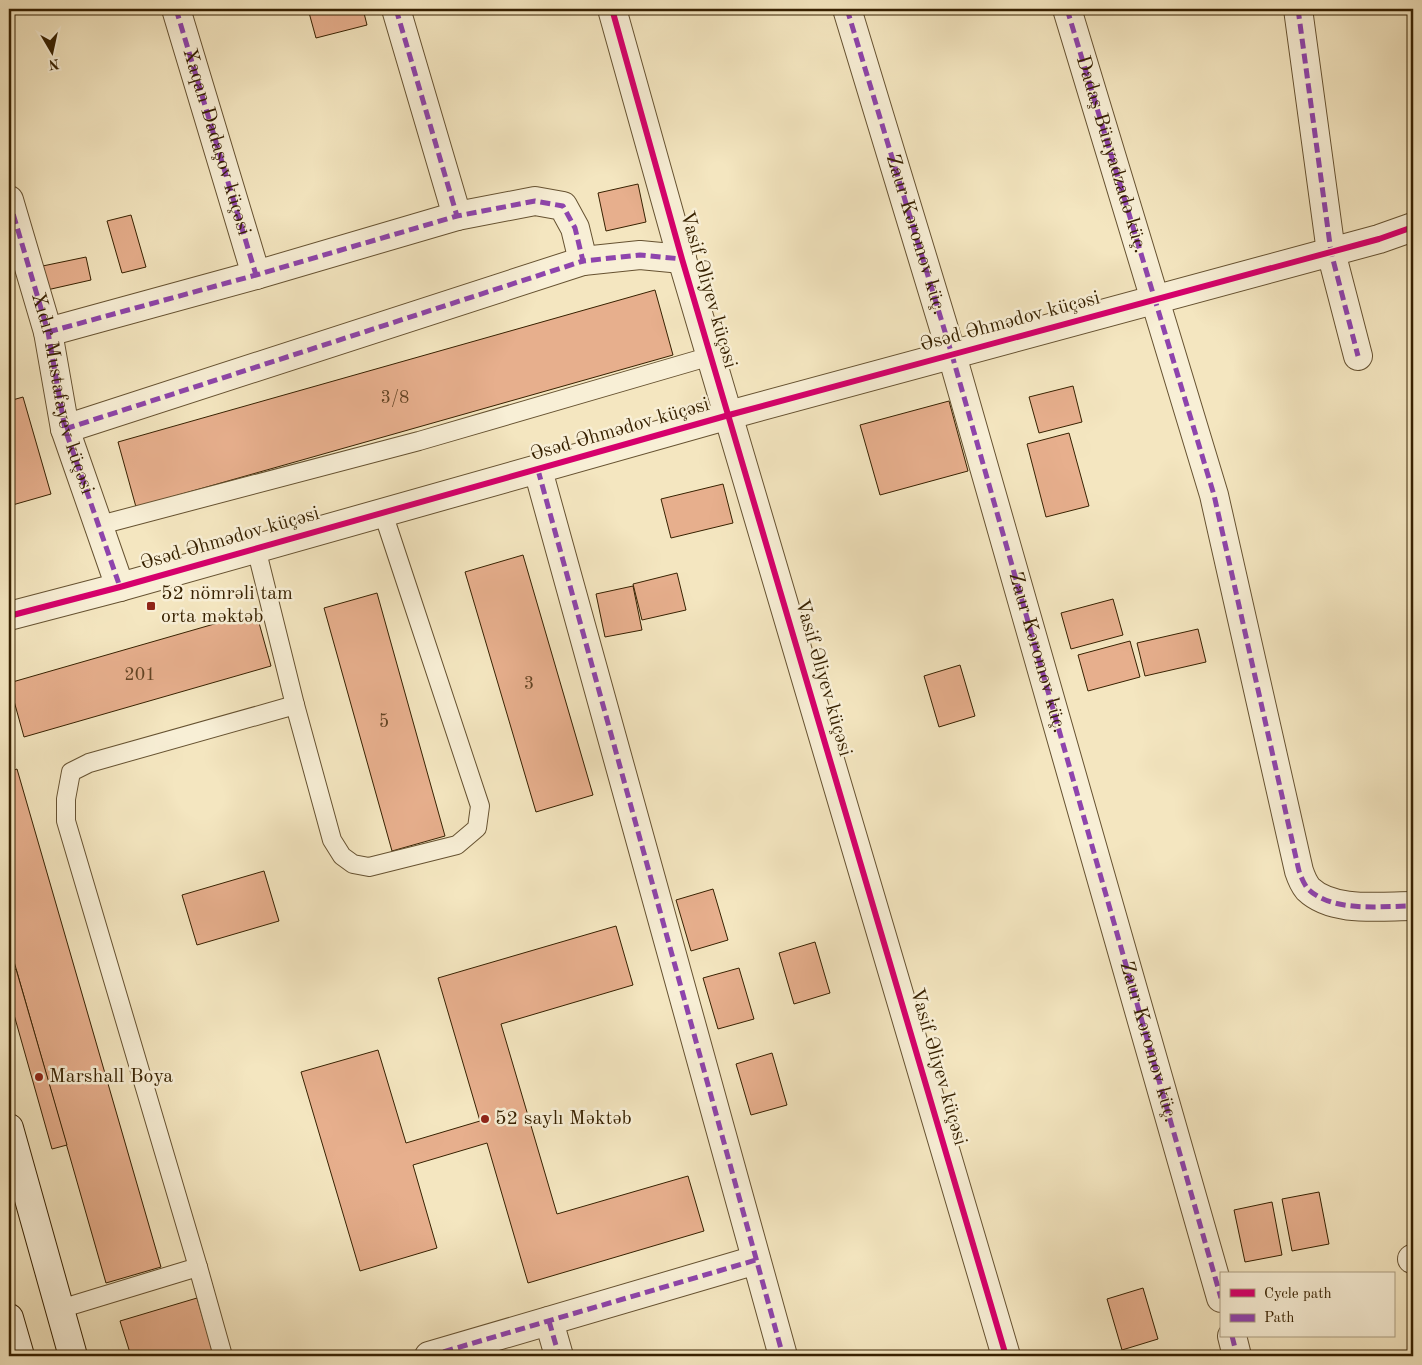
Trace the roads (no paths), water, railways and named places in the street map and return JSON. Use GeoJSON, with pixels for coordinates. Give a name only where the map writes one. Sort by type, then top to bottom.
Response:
{"type":"FeatureCollection","features":[{"type":"Feature","properties":{"kind":"street","name":"Xaqan Dadaşov küçəsi"},"geometry":{"type":"LineString","coordinates":[[176,9],[256,275]]}},
{"type":"Feature","properties":{"kind":"street"},"geometry":{"type":"LineString","coordinates":[[396,9],[457,216]]}},
{"type":"Feature","properties":{"kind":"street","name":"Vasif Əliyev küçəsi"},"geometry":{"type":"LineString","coordinates":[[612,9],[682,260],[1006,1356]]}},
{"type":"Feature","properties":{"kind":"street","name":"Zaur Kəromov küç."},"geometry":{"type":"LineString","coordinates":[[847,9],[952,354],[1220,1294]]}},
{"type":"Feature","properties":{"kind":"street","name":"Dadaş Bünyadzadə küç."},"geometry":{"type":"LineString","coordinates":[[1067,9],[1214,495],[1299,871],[1307,888],[1324,900],[1346,905],[1413,906]]}},
{"type":"Feature","properties":{"kind":"street"},"geometry":{"type":"LineString","coordinates":[[1298,9],[1331,252],[1358,356]]}},
{"type":"Feature","properties":{"kind":"street","name":"Xıdır Mustafayev küçəsi"},"geometry":{"type":"LineString","coordinates":[[9,200],[48,332],[65,429],[120,587]]}},
{"type":"Feature","properties":{"kind":"street"},"geometry":{"type":"LineString","coordinates":[[48,332],[256,275],[457,216],[535,201],[563,206],[575,228],[583,261]]}},
{"type":"Feature","properties":{"kind":"street","name":"Əsəd Əhmədov küçəsi"},"geometry":{"type":"LineString","coordinates":[[9,616],[120,587],[729,415],[1331,252],[1413,227]]}},
{"type":"Feature","properties":{"kind":"street"},"geometry":{"type":"LineString","coordinates":[[65,429],[583,261],[640,255],[682,260]]}},
{"type":"Feature","properties":{"kind":"street"},"geometry":{"type":"LineString","coordinates":[[538,470],[783,1356]]}},
{"type":"Feature","properties":{"kind":"street"},"geometry":{"type":"LineString","coordinates":[[9,1128],[73,1356]]}},
{"type":"Feature","properties":{"kind":"street"},"geometry":{"type":"LineString","coordinates":[[429,1356],[756,1260]]}},
{"type":"Feature","properties":{"kind":"street"},"geometry":{"type":"LineString","coordinates":[[9,1318],[20,1356]]}},
{"type":"Feature","properties":{"kind":"street"},"geometry":{"type":"LineString","coordinates":[[549,1322],[559,1356]]}},
{"type":"Feature","properties":{"kind":"street"},"geometry":{"type":"LineString","coordinates":[[1233,1338],[1238,1356]]}},
{"type":"Feature","properties":{"kind":"lane"},"geometry":{"type":"LineString","coordinates":[[100,525],[420,441],[711,356]]}},
{"type":"Feature","properties":{"kind":"lane"},"geometry":{"type":"LineString","coordinates":[[256,548],[295,705],[332,840],[342,856],[353,864],[369,867],[457,845],[477,828],[480,806],[384,513]]}},
{"type":"Feature","properties":{"kind":"lane"},"geometry":{"type":"LineString","coordinates":[[223,1356],[66,821],[66,799],[71,772],[89,763],[295,705]]}},
{"type":"Feature","properties":{"kind":"lane"},"geometry":{"type":"LineString","coordinates":[[60,1309],[198,1267]]}},
{"type":"Feature","properties":{"kind":"place","name":"52 nömrəli tam orta məktəb"},"geometry":{"type":"Point","coordinates":[151,606]}},
{"type":"Feature","properties":{"kind":"place","name":"Marshall Boya"},"geometry":{"type":"Point","coordinates":[39,1077]}},
{"type":"Feature","properties":{"kind":"place","name":"52 saylı Məktəb"},"geometry":{"type":"Point","coordinates":[485,1119]}}]}
